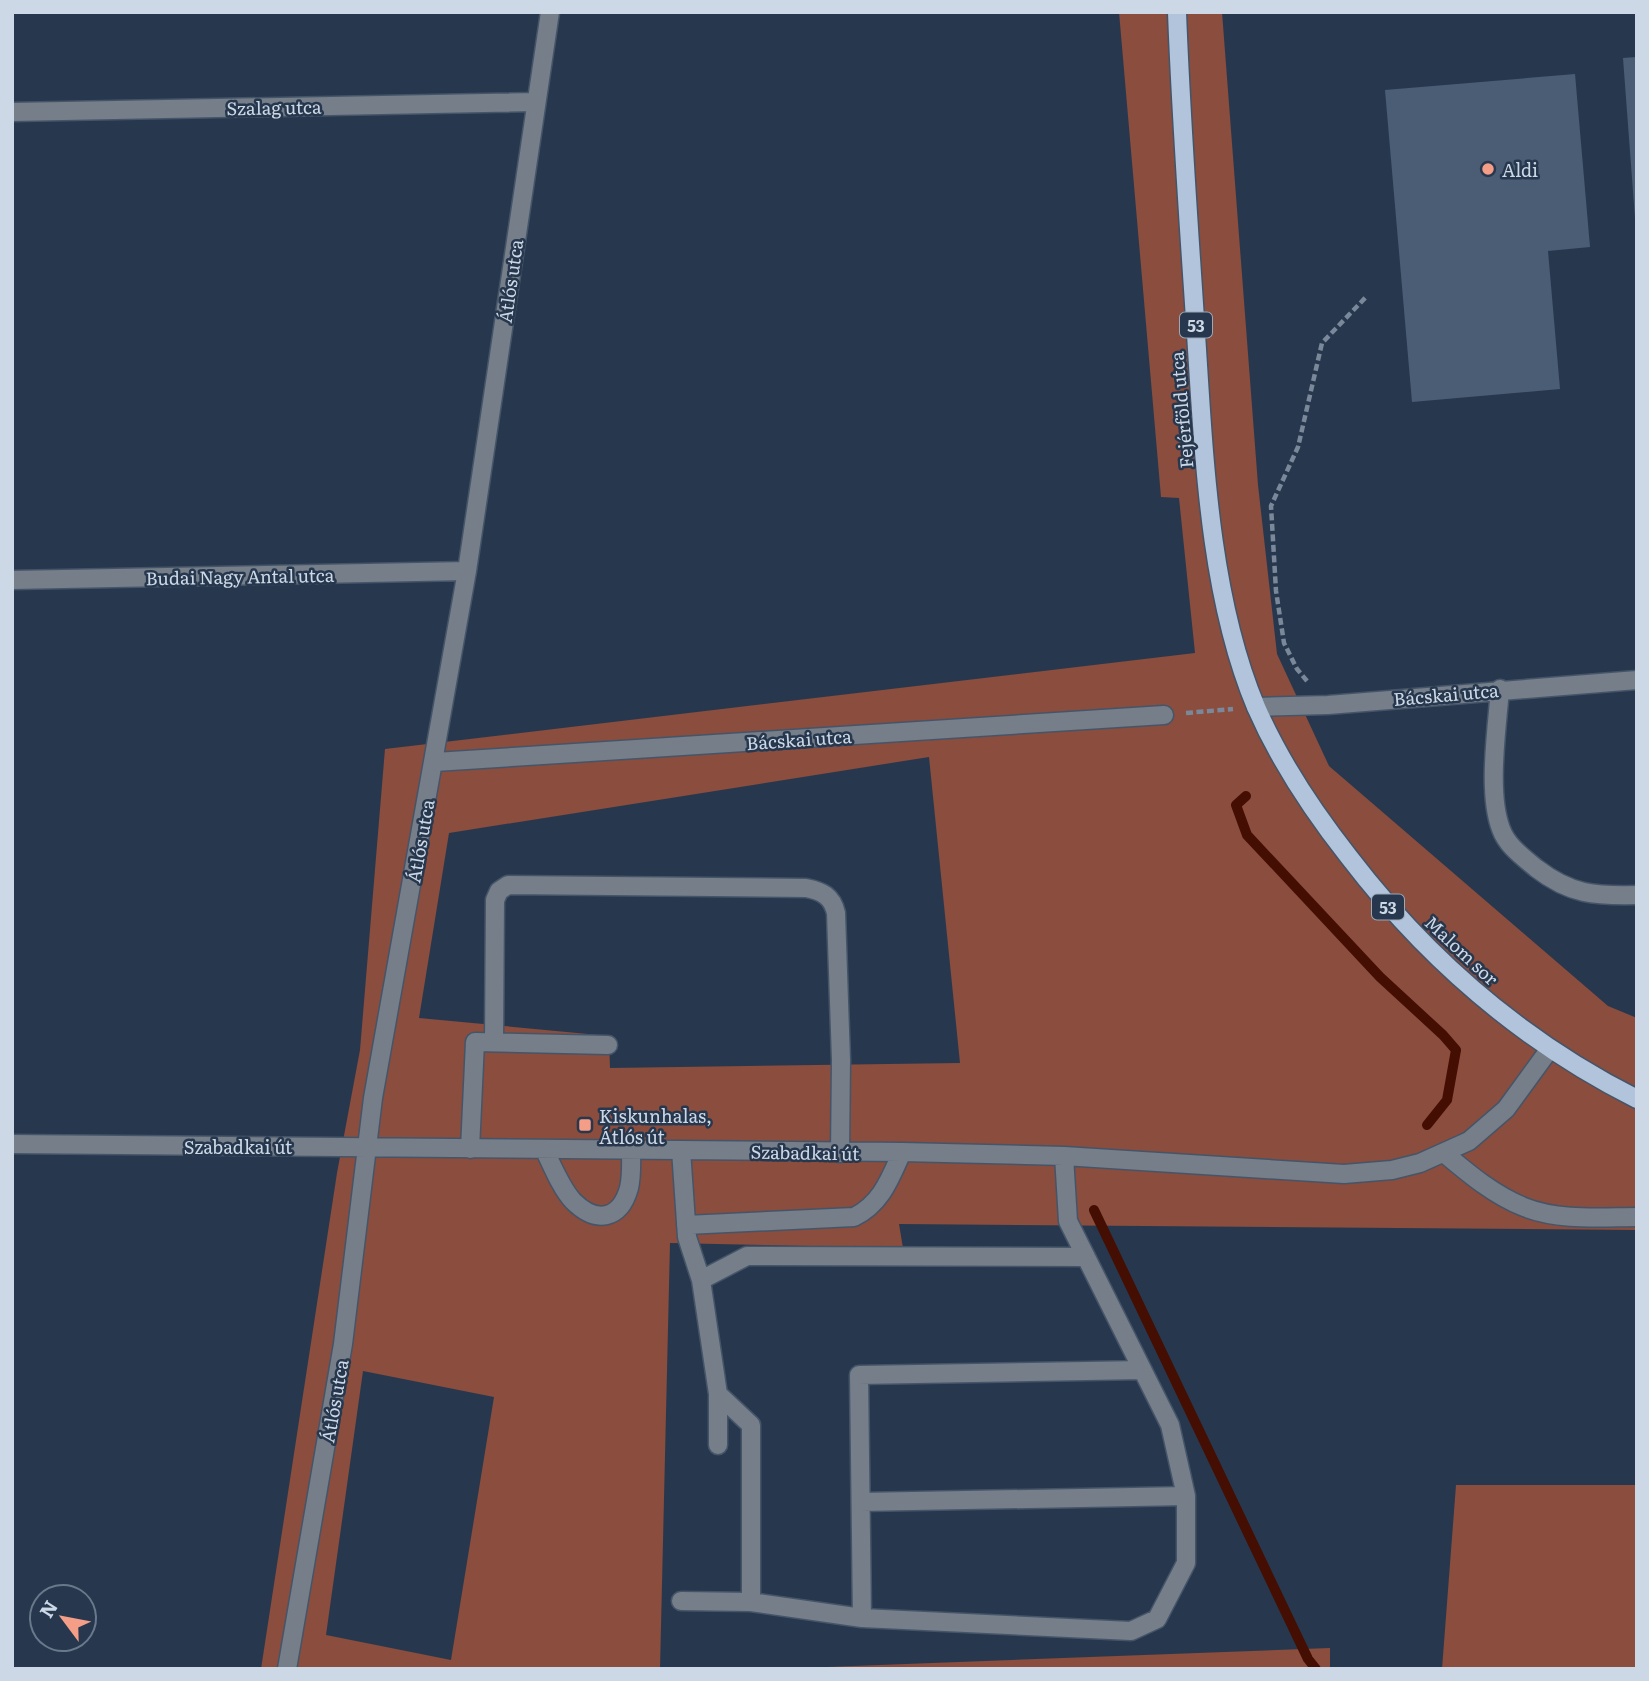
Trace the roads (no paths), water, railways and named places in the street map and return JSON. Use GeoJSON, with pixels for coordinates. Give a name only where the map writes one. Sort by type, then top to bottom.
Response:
{"type":"FeatureCollection","features":[{"type":"Feature","properties":{"kind":"main road","name":"Fejérföld utca"},"geometry":{"type":"LineString","coordinates":[[1177,12],[1201,408],[1217,568],[1232,635]]}},
{"type":"Feature","properties":{"kind":"main road","name":"Malom sor"},"geometry":{"type":"LineString","coordinates":[[1232,635],[1256,706],[1295,784],[1378,896],[1428,950],[1549,1050],[1637,1099]]}},
{"type":"Feature","properties":{"kind":"street","name":"Átlós utca"},"geometry":{"type":"LineString","coordinates":[[287,1669],[344,1344],[373,1098],[467,571],[550,12]]}},
{"type":"Feature","properties":{"kind":"street","name":"Szalag utca"},"geometry":{"type":"LineString","coordinates":[[12,112],[536,102]]}},
{"type":"Feature","properties":{"kind":"street","name":"Budai Nagy Antal utca"},"geometry":{"type":"LineString","coordinates":[[12,580],[467,571]]}},
{"type":"Feature","properties":{"kind":"street","name":"Bácskai utca"},"geometry":{"type":"LineString","coordinates":[[1256,706],[1328,705],[1637,680]]}},
{"type":"Feature","properties":{"kind":"street"},"geometry":{"type":"LineString","coordinates":[[1500,689],[1495,800],[1501,829],[1511,846],[1550,879],[1571,890],[1599,896],[1637,895]]}},
{"type":"Feature","properties":{"kind":"street","name":"Bácskai utca"},"geometry":{"type":"LineString","coordinates":[[435,762],[1164,715]]}},
{"type":"Feature","properties":{"kind":"street"},"geometry":{"type":"LineString","coordinates":[[494,1042],[495,900],[499,891],[508,885],[709,886],[816,890],[832,901],[836,913],[841,1060],[840,1153]]}},
{"type":"Feature","properties":{"kind":"street"},"geometry":{"type":"LineString","coordinates":[[470,1149],[475,1042],[608,1045]]}},
{"type":"Feature","properties":{"kind":"street","name":"Szabadkai út"},"geometry":{"type":"LineString","coordinates":[[12,1144],[902,1152],[1065,1156],[1344,1174],[1392,1170],[1444,1153],[1469,1141],[1506,1109],[1549,1050]]}},
{"type":"Feature","properties":{"kind":"street"},"geometry":{"type":"LineString","coordinates":[[544,1149],[572,1200],[588,1212],[602,1217],[615,1213],[623,1203],[629,1186],[631,1150]]}},
{"type":"Feature","properties":{"kind":"street"},"geometry":{"type":"LineString","coordinates":[[681,1150],[687,1237],[701,1280],[718,1394],[718,1445]]}},
{"type":"Feature","properties":{"kind":"street"},"geometry":{"type":"LineString","coordinates":[[686,1225],[854,1217],[875,1204],[886,1189],[902,1152]]}},
{"type":"Feature","properties":{"kind":"street"},"geometry":{"type":"LineString","coordinates":[[1444,1153],[1482,1185],[1526,1208],[1571,1216],[1637,1217]]}},
{"type":"Feature","properties":{"kind":"street"},"geometry":{"type":"LineString","coordinates":[[681,1601],[751,1602],[862,1618],[1131,1631],[1157,1619],[1186,1563],[1186,1496],[1170,1425],[1068,1222],[1065,1156]]}},
{"type":"Feature","properties":{"kind":"street"},"geometry":{"type":"LineString","coordinates":[[701,1280],[747,1256],[1086,1257]]}},
{"type":"Feature","properties":{"kind":"street"},"geometry":{"type":"LineString","coordinates":[[862,1618],[859,1375],[1142,1370]]}},
{"type":"Feature","properties":{"kind":"street"},"geometry":{"type":"LineString","coordinates":[[718,1394],[751,1425],[751,1602]]}},
{"type":"Feature","properties":{"kind":"street"},"geometry":{"type":"LineString","coordinates":[[861,1502],[1186,1496]]}},
{"type":"Feature","properties":{"kind":"waterway"},"geometry":{"type":"LineString","coordinates":[[1246,796],[1236,805],[1247,835],[1380,977],[1456,1050],[1447,1100],[1427,1125]]}},
{"type":"Feature","properties":{"kind":"waterway"},"geometry":{"type":"LineString","coordinates":[[1094,1210],[1308,1659],[1316,1669]]}},
{"type":"Feature","properties":{"kind":"place","name":"Aldi"},"geometry":{"type":"Point","coordinates":[1488,169]}},
{"type":"Feature","properties":{"kind":"place","name":"Kiskunhalas, Átlós út"},"geometry":{"type":"Point","coordinates":[585,1125]}}]}
